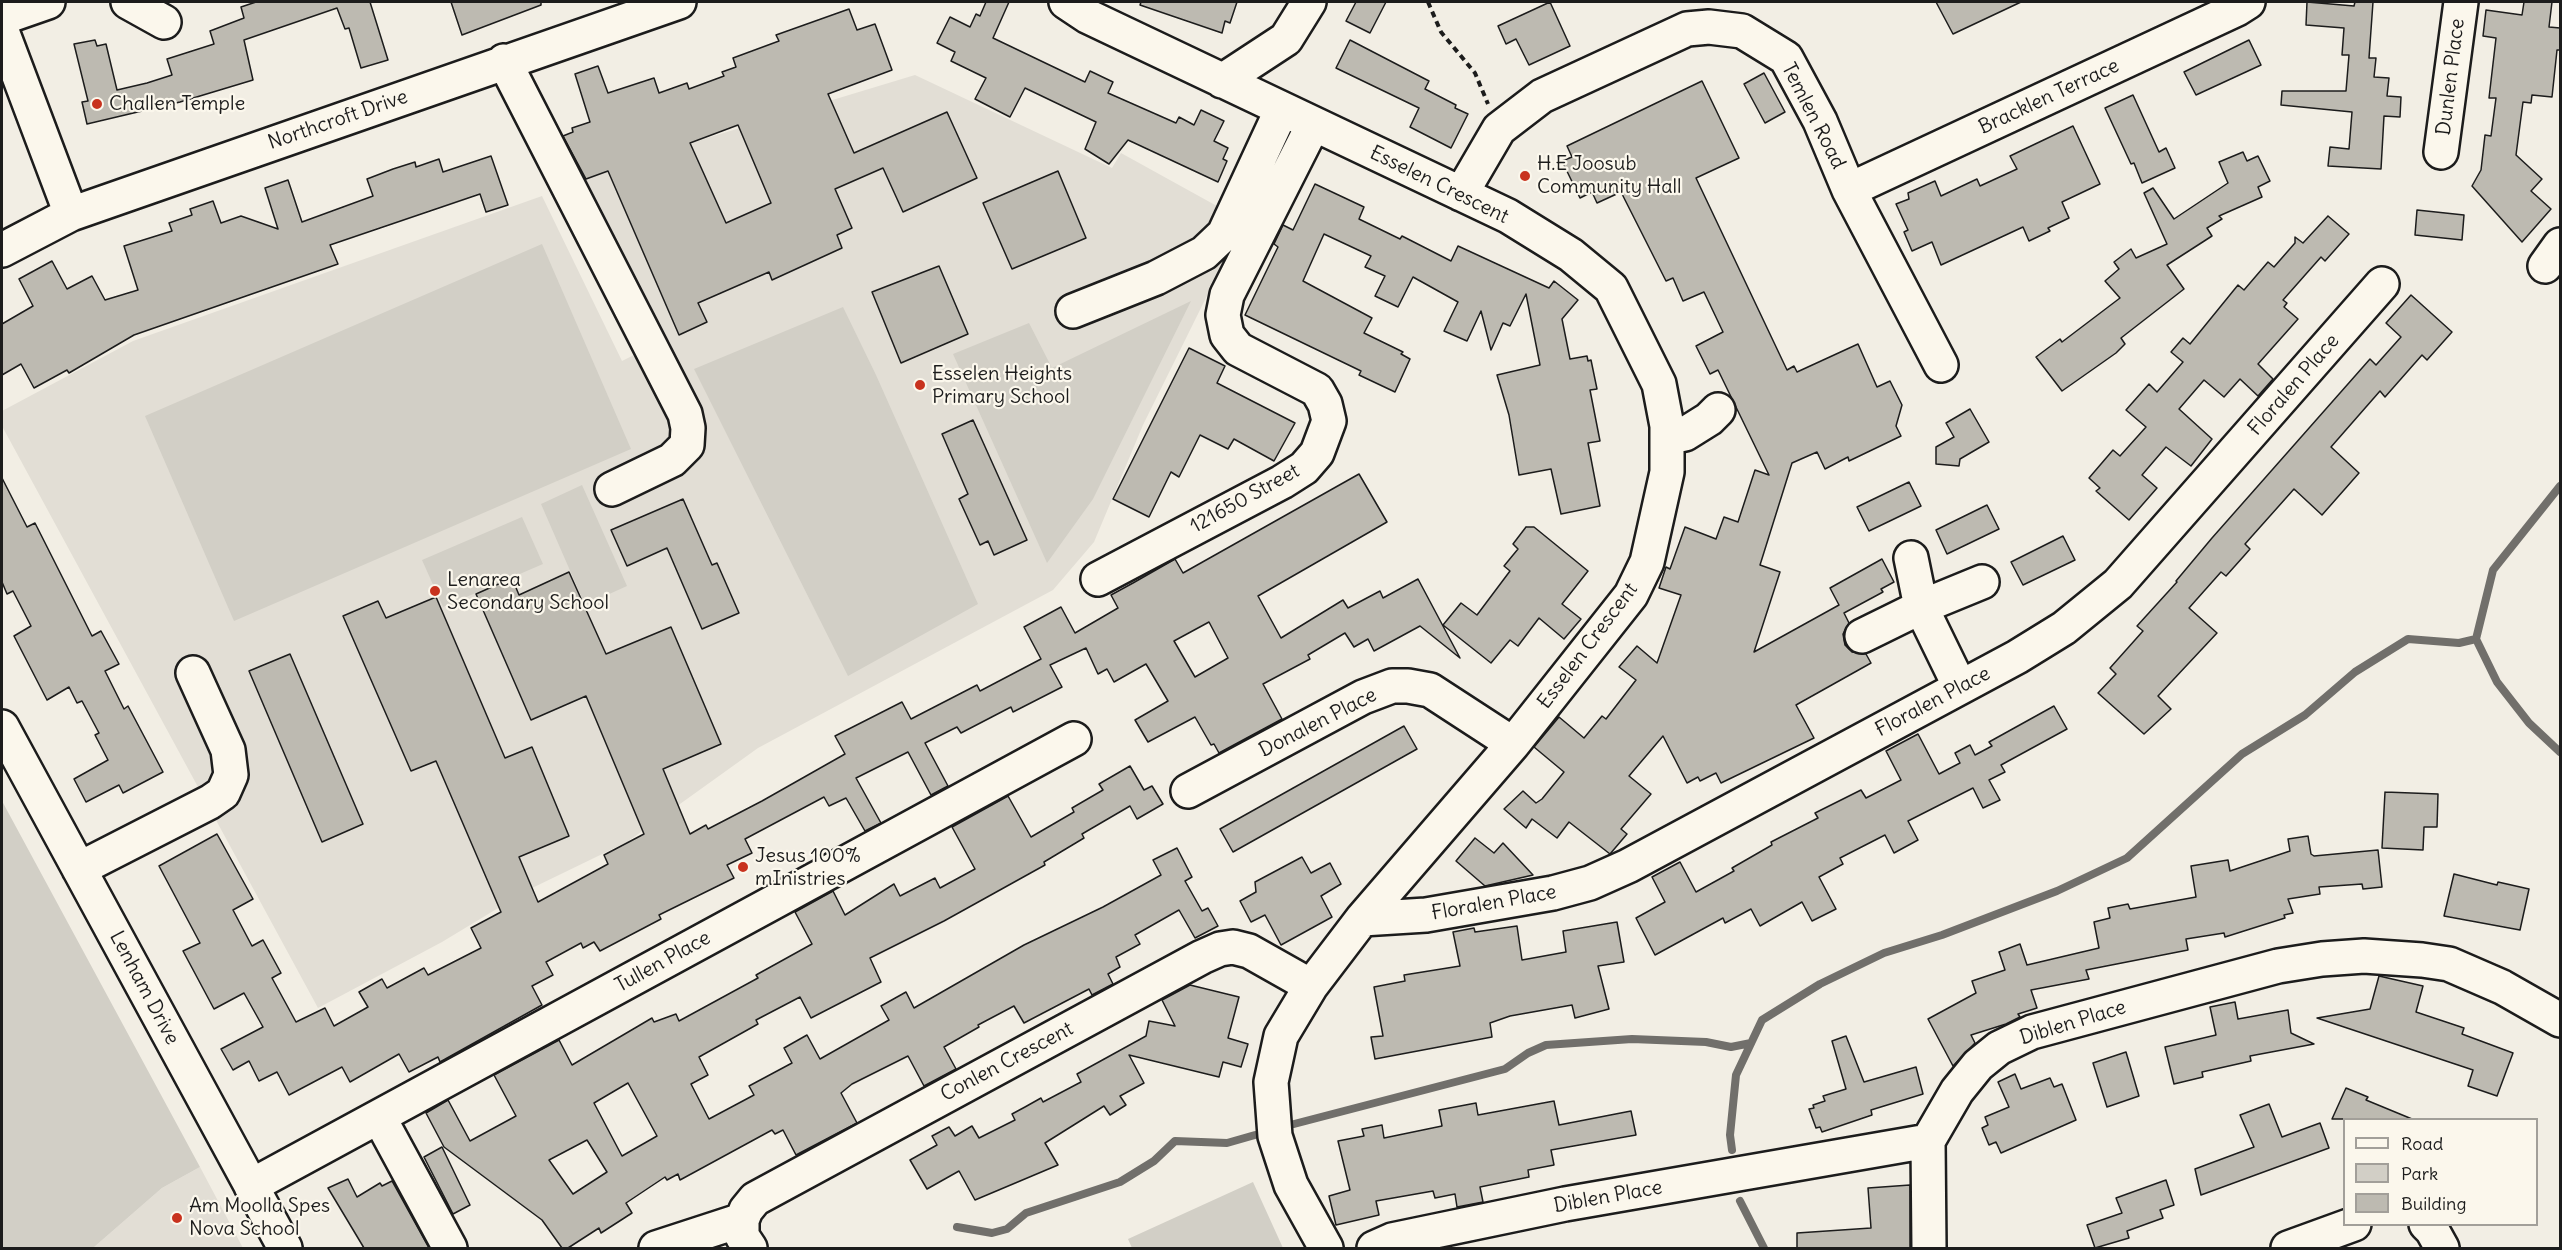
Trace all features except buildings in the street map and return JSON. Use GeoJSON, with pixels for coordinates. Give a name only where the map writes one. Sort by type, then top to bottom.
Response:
{"type":"FeatureCollection","features":[{"type":"Feature","properties":{"kind":"street"},"geometry":{"type":"LineString","coordinates":[[2,18],[48,2]]}},
{"type":"Feature","properties":{"kind":"street"},"geometry":{"type":"LineString","coordinates":[[128,2],[164,22]]}},
{"type":"Feature","properties":{"kind":"street","name":"Northcroft Drive"},"geometry":{"type":"LineString","coordinates":[[2,250],[71,214],[504,61],[679,2]]}},
{"type":"Feature","properties":{"kind":"street","name":"Esselen Crescent"},"geometry":{"type":"LineString","coordinates":[[1066,2],[1087,16],[1508,216],[1571,255],[1611,288],[1659,384],[1667,438],[1667,472],[1647,562],[1631,595],[1513,744],[1362,920],[1311,986],[1281,1036],[1271,1082],[1275,1136],[1291,1185],[1326,1248]]}},
{"type":"Feature","properties":{"kind":"street"},"geometry":{"type":"LineString","coordinates":[[1222,81],[1286,39],[1309,2]]}},
{"type":"Feature","properties":{"kind":"street","name":"Bracklen Terrace"},"geometry":{"type":"LineString","coordinates":[[1849,190],[2248,2]]}},
{"type":"Feature","properties":{"kind":"street","name":"Dunlen Place"},"geometry":{"type":"LineString","coordinates":[[2441,152],[2461,2]]}},
{"type":"Feature","properties":{"kind":"street","name":"Temlen Road"},"geometry":{"type":"LineString","coordinates":[[1461,194],[1499,129],[1542,96],[1687,29],[1709,27],[1742,31],[1786,58],[1820,121],[1849,190],[1941,365]]}},
{"type":"Feature","properties":{"kind":"street"},"geometry":{"type":"LineString","coordinates":[[2,31],[71,214]]}},
{"type":"Feature","properties":{"kind":"street"},"geometry":{"type":"LineString","coordinates":[[504,61],[687,421],[687,445],[680,453],[672,460],[612,489]]}},
{"type":"Feature","properties":{"kind":"street"},"geometry":{"type":"LineString","coordinates":[[1073,311],[1156,278],[1211,247],[1224,234],[1282,109]]}},
{"type":"Feature","properties":{"kind":"street","name":"121650 Street"},"geometry":{"type":"LineString","coordinates":[[1098,579],[1282,482],[1304,468],[1317,453],[1329,421],[1325,404],[1317,390],[1238,348],[1227,335],[1223,315],[1227,295],[1313,125]]}},
{"type":"Feature","properties":{"kind":"street","name":"Floralen Place"},"geometry":{"type":"LineString","coordinates":[[1362,920],[1426,915],[1553,893],[1590,883],[1628,866],[1960,687],[2064,628],[2091,609],[2118,584],[2382,284]]}},
{"type":"Feature","properties":{"kind":"street"},"geometry":{"type":"LineString","coordinates":[[1667,438],[1685,434],[1709,419],[1718,410]]}},
{"type":"Feature","properties":{"kind":"street"},"geometry":{"type":"LineString","coordinates":[[1911,558],[1921,607],[1960,687]]}},
{"type":"Feature","properties":{"kind":"street"},"geometry":{"type":"LineString","coordinates":[[1862,636],[1921,607],[1982,582]]}},
{"type":"Feature","properties":{"kind":"street"},"geometry":{"type":"LineString","coordinates":[[79,869],[210,802],[223,793],[231,775],[228,750],[194,673]]}},
{"type":"Feature","properties":{"kind":"street","name":"Donalen Place"},"geometry":{"type":"LineString","coordinates":[[1188,790],[1363,697],[1392,686],[1430,690],[1513,744]]}},
{"type":"Feature","properties":{"kind":"street","name":"Lenham Drive"},"geometry":{"type":"LineString","coordinates":[[2,728],[285,1248]]}},
{"type":"Feature","properties":{"kind":"street","name":"Tullen Place"},"geometry":{"type":"LineString","coordinates":[[251,1186],[1074,739]]}},
{"type":"Feature","properties":{"kind":"street","name":"Conlen Crescent"},"geometry":{"type":"LineString","coordinates":[[746,1234],[746,1210],[756,1199],[774,1187],[1220,949],[1233,947],[1249,951],[1311,986]]}},
{"type":"Feature","properties":{"kind":"street","name":"Diblen Place"},"geometry":{"type":"LineString","coordinates":[[1374,1248],[1392,1240],[1565,1204],[1928,1141],[1957,1090],[1978,1065],[1999,1048],[2024,1036],[2278,966],[2322,959],[2364,956],[2449,964],[2502,987],[2560,1020]]}},
{"type":"Feature","properties":{"kind":"street"},"geometry":{"type":"LineString","coordinates":[[379,1117],[450,1248]]}},
{"type":"Feature","properties":{"kind":"street"},"geometry":{"type":"LineString","coordinates":[[1928,1141],[1929,1248]]}},
{"type":"Feature","properties":{"kind":"street"},"geometry":{"type":"LineString","coordinates":[[2288,1248],[2348,1226]]}},
{"type":"Feature","properties":{"kind":"street"},"geometry":{"type":"LineString","coordinates":[[2428,1226],[2442,1248]]}},
{"type":"Feature","properties":{"kind":"street"},"geometry":{"type":"LineString","coordinates":[[656,1248],[746,1234]]}},
{"type":"Feature","properties":{"kind":"path"},"geometry":{"type":"LineString","coordinates":[[1428,2],[1441,32],[1475,73],[1499,129]]}},
{"type":"Feature","properties":{"kind":"shaded area","name":"Lenarea Secondary School"},"geometry":{"type":"Polygon","coordinates":[[[915,75],[1112,168],[1121,153],[1244,221],[1143,425],[1094,542],[1053,590],[758,748],[627,842],[528,890],[442,942],[318,1008],[2,426],[2,411],[133,341],[542,196],[622,361],[656,344],[574,183],[707,138],[915,75]]]}},
{"type":"Feature","properties":{"kind":"shaded area","name":"Am Moolla Spes Nova School"},"geometry":{"type":"Polygon","coordinates":[[[200,1167],[243,1248],[93,1248],[162,1188],[200,1167]]]}},
{"type":"Feature","properties":{"kind":"green space"},"geometry":{"type":"Polygon","coordinates":[[[542,244],[631,449],[234,621],[145,416],[542,244]]]}},
{"type":"Feature","properties":{"kind":"green space"},"geometry":{"type":"Polygon","coordinates":[[[1191,301],[1093,499],[1047,563],[953,354],[1029,323],[1052,368],[1191,301]]]}},
{"type":"Feature","properties":{"kind":"green space"},"geometry":{"type":"Polygon","coordinates":[[[843,307],[876,375],[978,604],[848,676],[694,369],[843,307]]]}},
{"type":"Feature","properties":{"kind":"green space"},"geometry":{"type":"Polygon","coordinates":[[[582,485],[627,586],[585,605],[541,504],[582,485]]]}},
{"type":"Feature","properties":{"kind":"green space"},"geometry":{"type":"Polygon","coordinates":[[[522,517],[543,564],[443,607],[422,560],[522,517]]]}},
{"type":"Feature","properties":{"kind":"green space"},"geometry":{"type":"Polygon","coordinates":[[[2,801],[200,1167],[162,1188],[93,1248],[2,1248],[2,801]]]}},
{"type":"Feature","properties":{"kind":"green space"},"geometry":{"type":"Polygon","coordinates":[[[1253,1182],[1283,1248],[1132,1248],[1128,1239],[1253,1182]]]}},
{"type":"Feature","properties":{"kind":"waterway"},"geometry":{"type":"LineString","coordinates":[[2560,486],[2493,570],[2476,639],[2497,682],[2529,723],[2560,752]]}},
{"type":"Feature","properties":{"kind":"waterway"},"geometry":{"type":"LineString","coordinates":[[1732,1150],[1730,1135],[1736,1075],[1762,1020],[1820,984],[1884,953],[1942,935],[2057,891],[2127,858],[2242,754],[2305,715],[2355,672],[2408,639],[2459,643],[2476,639]]}},
{"type":"Feature","properties":{"kind":"waterway"},"geometry":{"type":"LineString","coordinates":[[1294,1124],[1505,1069],[1528,1053],[1546,1045],[1632,1039],[1706,1042],[1731,1047],[1751,1043]]}},
{"type":"Feature","properties":{"kind":"waterway"},"geometry":{"type":"LineString","coordinates":[[957,1227],[992,1233],[1007,1229],[1026,1213],[1120,1182],[1154,1161],[1175,1141],[1227,1143],[1255,1135]]}},
{"type":"Feature","properties":{"kind":"waterway"},"geometry":{"type":"LineString","coordinates":[[1740,1201],[1764,1248]]}},
{"type":"Feature","properties":{"kind":"place","name":"Challen Temple"},"geometry":{"type":"Point","coordinates":[97,104]}},
{"type":"Feature","properties":{"kind":"place","name":"H.E Joosub Community Hall"},"geometry":{"type":"Point","coordinates":[1525,176]}},
{"type":"Feature","properties":{"kind":"place","name":"Esselen Heights Primary School"},"geometry":{"type":"Point","coordinates":[920,385]}},
{"type":"Feature","properties":{"kind":"place","name":"Lenarea Secondary School"},"geometry":{"type":"Point","coordinates":[435,591]}},
{"type":"Feature","properties":{"kind":"place","name":"Jesus 100% mInistries"},"geometry":{"type":"Point","coordinates":[743,867]}},
{"type":"Feature","properties":{"kind":"place","name":"Am Moolla Spes Nova School"},"geometry":{"type":"Point","coordinates":[177,1218]}}]}
